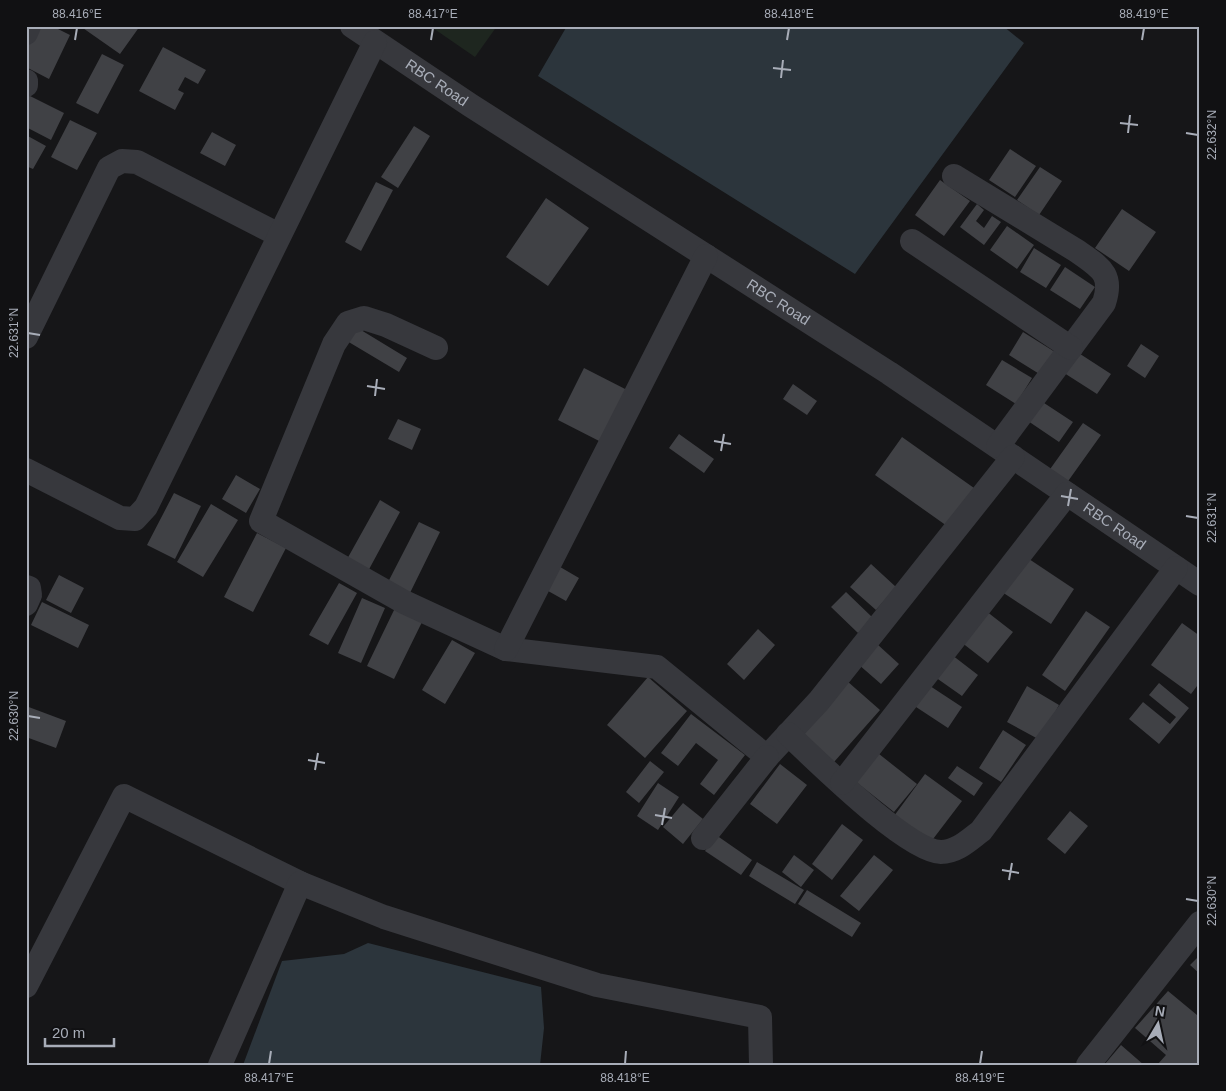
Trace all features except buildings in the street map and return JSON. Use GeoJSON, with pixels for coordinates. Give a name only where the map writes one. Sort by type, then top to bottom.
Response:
{"type":"FeatureCollection","features":[{"type":"Feature","properties":{"kind":"street"},"geometry":{"type":"LineString","coordinates":[[26,33],[29,26]]}},
{"type":"Feature","properties":{"kind":"street","name":"RBC Road"},"geometry":{"type":"LineString","coordinates":[[352,26],[470,105],[889,372],[1200,584]]}},
{"type":"Feature","properties":{"kind":"street"},"geometry":{"type":"LineString","coordinates":[[26,470],[120,518],[135,519],[146,507],[374,42]]}},
{"type":"Feature","properties":{"kind":"street"},"geometry":{"type":"LineString","coordinates":[[26,337],[109,168],[122,161],[137,162],[279,235]]}},
{"type":"Feature","properties":{"kind":"street"},"geometry":{"type":"LineString","coordinates":[[703,838],[767,756],[819,701],[1005,452],[1071,348],[1104,303],[1108,289],[1106,277],[1095,264],[954,176]]}},
{"type":"Feature","properties":{"kind":"street"},"geometry":{"type":"LineString","coordinates":[[912,241],[1071,348]]}},
{"type":"Feature","properties":{"kind":"street"},"geometry":{"type":"LineString","coordinates":[[506,648],[706,256]]}},
{"type":"Feature","properties":{"kind":"street"},"geometry":{"type":"LineString","coordinates":[[436,348],[386,325],[364,318],[348,323],[334,344],[261,521],[404,602],[506,648],[657,667],[767,756]]}},
{"type":"Feature","properties":{"kind":"street"},"geometry":{"type":"LineString","coordinates":[[842,783],[1066,494]]}},
{"type":"Feature","properties":{"kind":"street"},"geometry":{"type":"LineString","coordinates":[[788,734],[891,826],[916,844],[930,850],[942,852],[954,850],[981,831],[1176,568]]}},
{"type":"Feature","properties":{"kind":"street"},"geometry":{"type":"LineString","coordinates":[[26,586],[29,588],[30,595],[26,604]]}},
{"type":"Feature","properties":{"kind":"street"},"geometry":{"type":"LineString","coordinates":[[26,986],[124,796],[300,883],[384,917],[597,985],[760,1017],[761,1065]]}},
{"type":"Feature","properties":{"kind":"street"},"geometry":{"type":"LineString","coordinates":[[220,1065],[300,883]]}},
{"type":"Feature","properties":{"kind":"street"},"geometry":{"type":"LineString","coordinates":[[1088,1065],[1200,923]]}},
{"type":"Feature","properties":{"kind":"shaded area"},"geometry":{"type":"Polygon","coordinates":[[[430,26],[497,26],[475,57],[430,26]]]}},
{"type":"Feature","properties":{"kind":"shaded area"},"geometry":{"type":"Polygon","coordinates":[[[567,26],[1003,26],[1024,43],[855,274],[538,76],[567,26]]]}},
{"type":"Feature","properties":{"kind":"shaded area"},"geometry":{"type":"Polygon","coordinates":[[[368,943],[541,987],[544,1028],[540,1065],[243,1065],[282,961],[344,954],[368,943]]]}}]}
